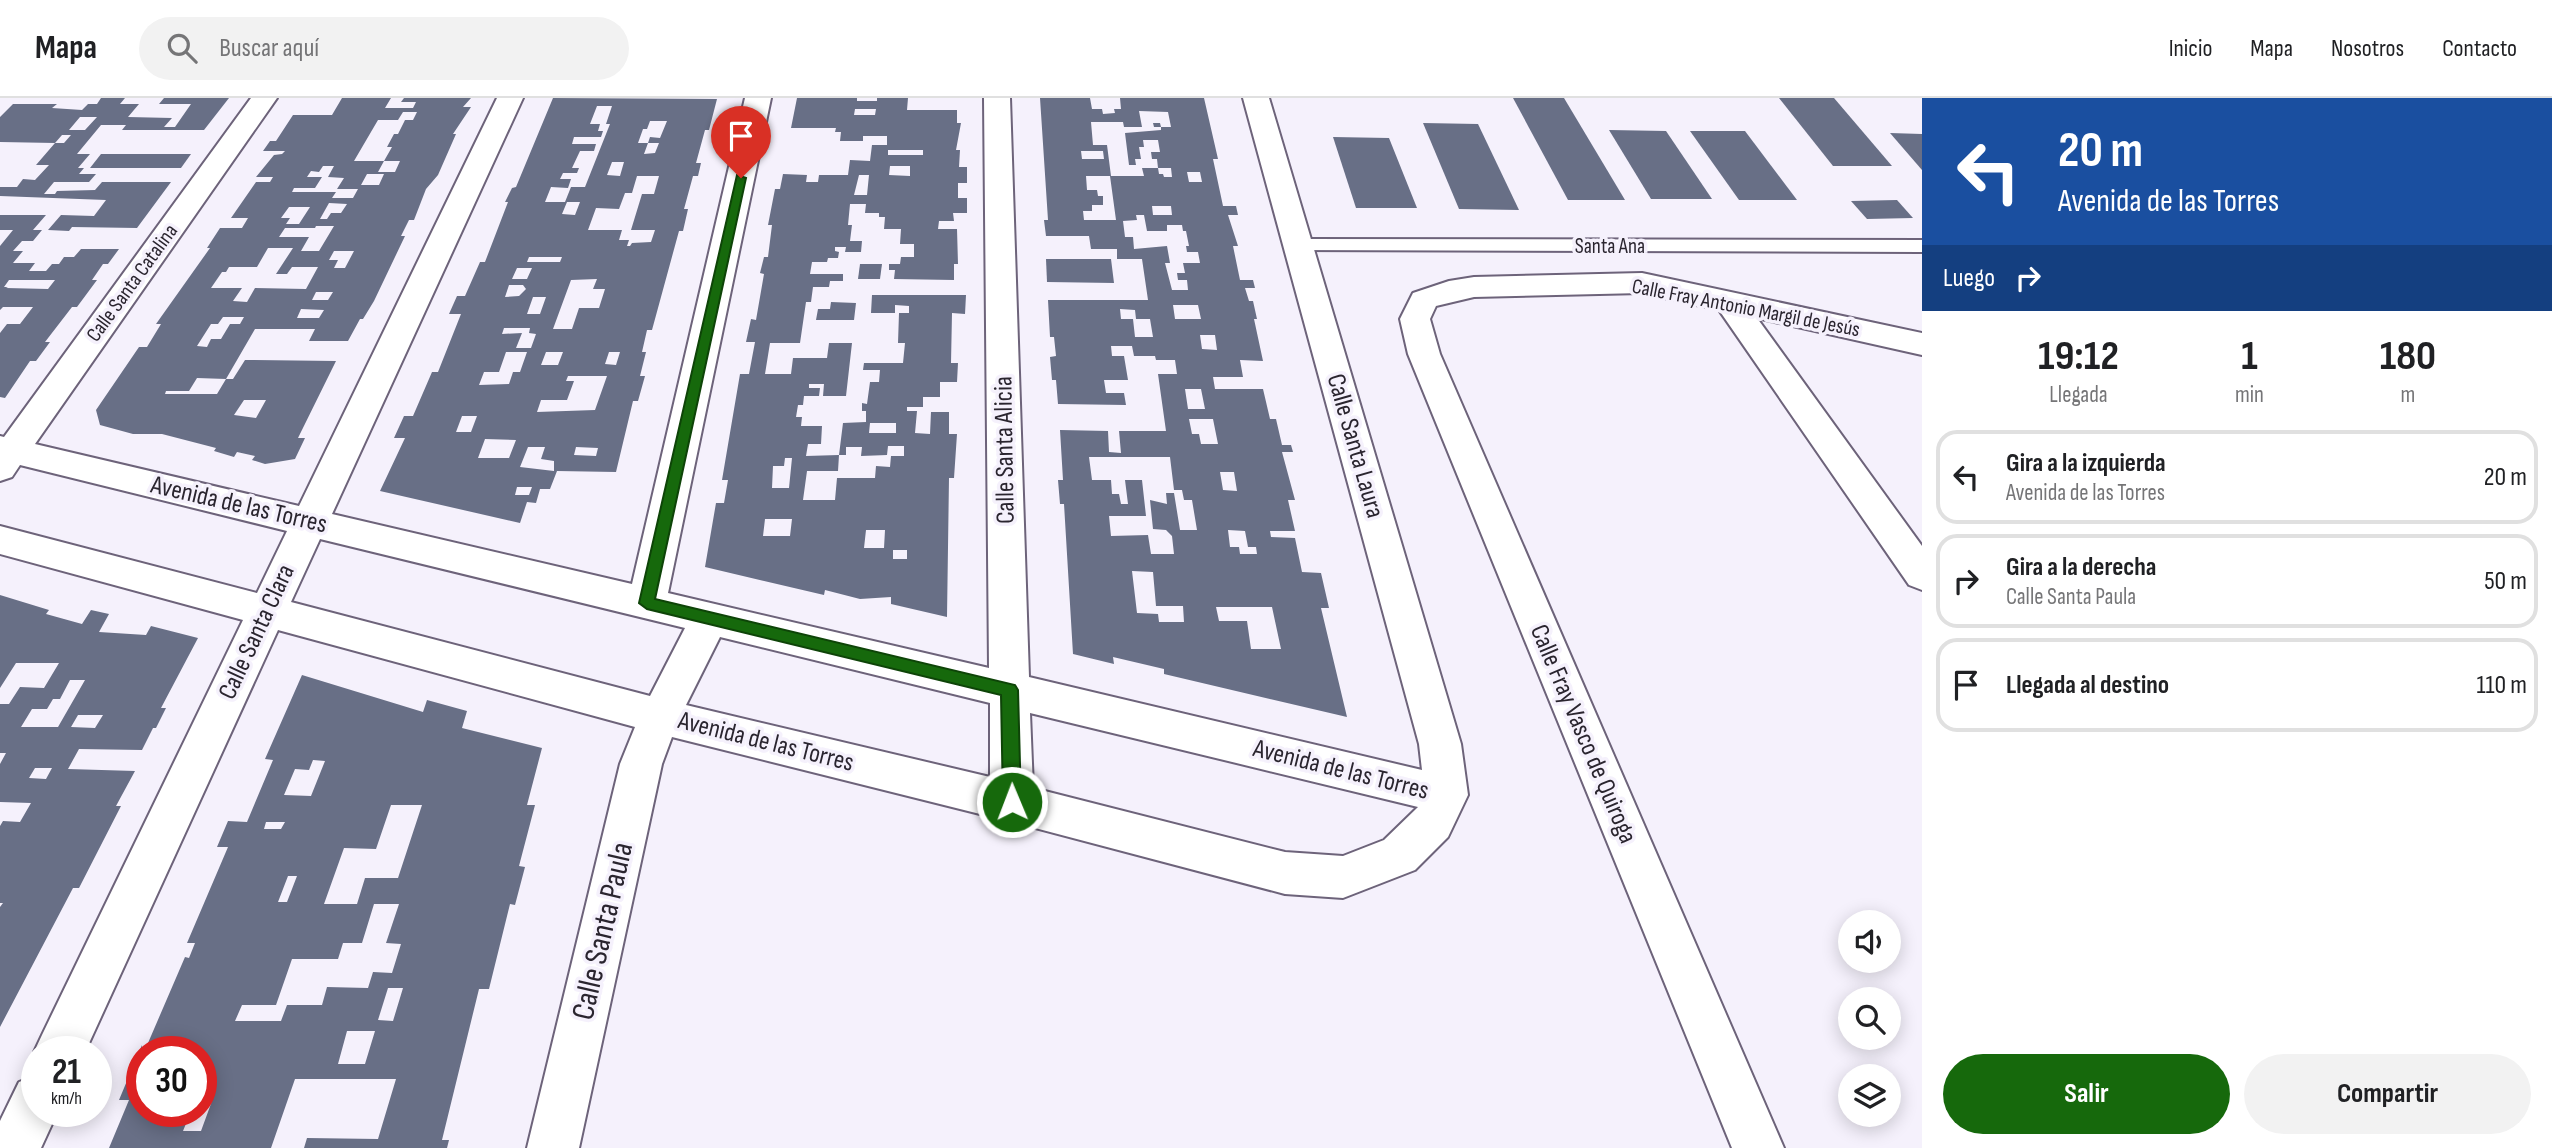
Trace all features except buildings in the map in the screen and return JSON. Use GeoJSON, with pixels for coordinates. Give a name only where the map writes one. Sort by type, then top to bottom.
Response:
{"type":"FeatureCollection","features":[{"type":"Feature","properties":{"kind":"street","name":"Calle Santa Catalina"},"geometry":{"type":"LineString","coordinates":[[4,455],[264,98]]}},
{"type":"Feature","properties":{"kind":"street","name":"Calle Santa Clara"},"geometry":{"type":"LineString","coordinates":[[67,1036],[510,98]]}},
{"type":"Feature","properties":{"kind":"street"},"geometry":{"type":"LineString","coordinates":[[647,603],[758,98]]}},
{"type":"Feature","properties":{"kind":"street","name":"Calle Santa Alicia"},"geometry":{"type":"LineString","coordinates":[[998,98],[1012,802]]}},
{"type":"Feature","properties":{"kind":"street","name":"Calle Santa Laura"},"geometry":{"type":"LineString","coordinates":[[1256,98],[1440,744],[1447,795]]}},
{"type":"Feature","properties":{"kind":"street","name":"Calle Fray Antonio Margil de Jesús"},"geometry":{"type":"LineString","coordinates":[[1415,319],[1424,300],[1448,291],[1474,287],[1642,283],[1922,344]]}},
{"type":"Feature","properties":{"kind":"street"},"geometry":{"type":"LineString","coordinates":[[1731,304],[1922,575]]}},
{"type":"Feature","properties":{"kind":"street","name":"Calle Fray Vasco de Quiroga"},"geometry":{"type":"LineString","coordinates":[[1415,319],[1424,354],[1758,1148]]}},
{"type":"Feature","properties":{"kind":"street","name":"Avenida de las Torres"},"geometry":{"type":"LineString","coordinates":[[0,540],[660,716],[1012,802],[1285,873],[1343,877],[1399,855],[1433,823],[1447,795],[309,522],[4,455]]}},
{"type":"Feature","properties":{"kind":"street","name":"Calle Santa Paula"},"geometry":{"type":"LineString","coordinates":[[553,1148],[641,764],[660,716],[710,618]]}},
{"type":"Feature","properties":{"kind":"street"},"geometry":{"type":"LineString","coordinates":[[14,1148],[24,1127]]}},
{"type":"Feature","properties":{"kind":"lane","name":"Santa Ana"},"geometry":{"type":"LineString","coordinates":[[1298,245],[1922,246]]}},
{"type":"Feature","properties":{"kind":"route"},"geometry":{"type":"LineString","coordinates":[[741,178],[647,603],[1009,690],[1012,802]]}}]}
